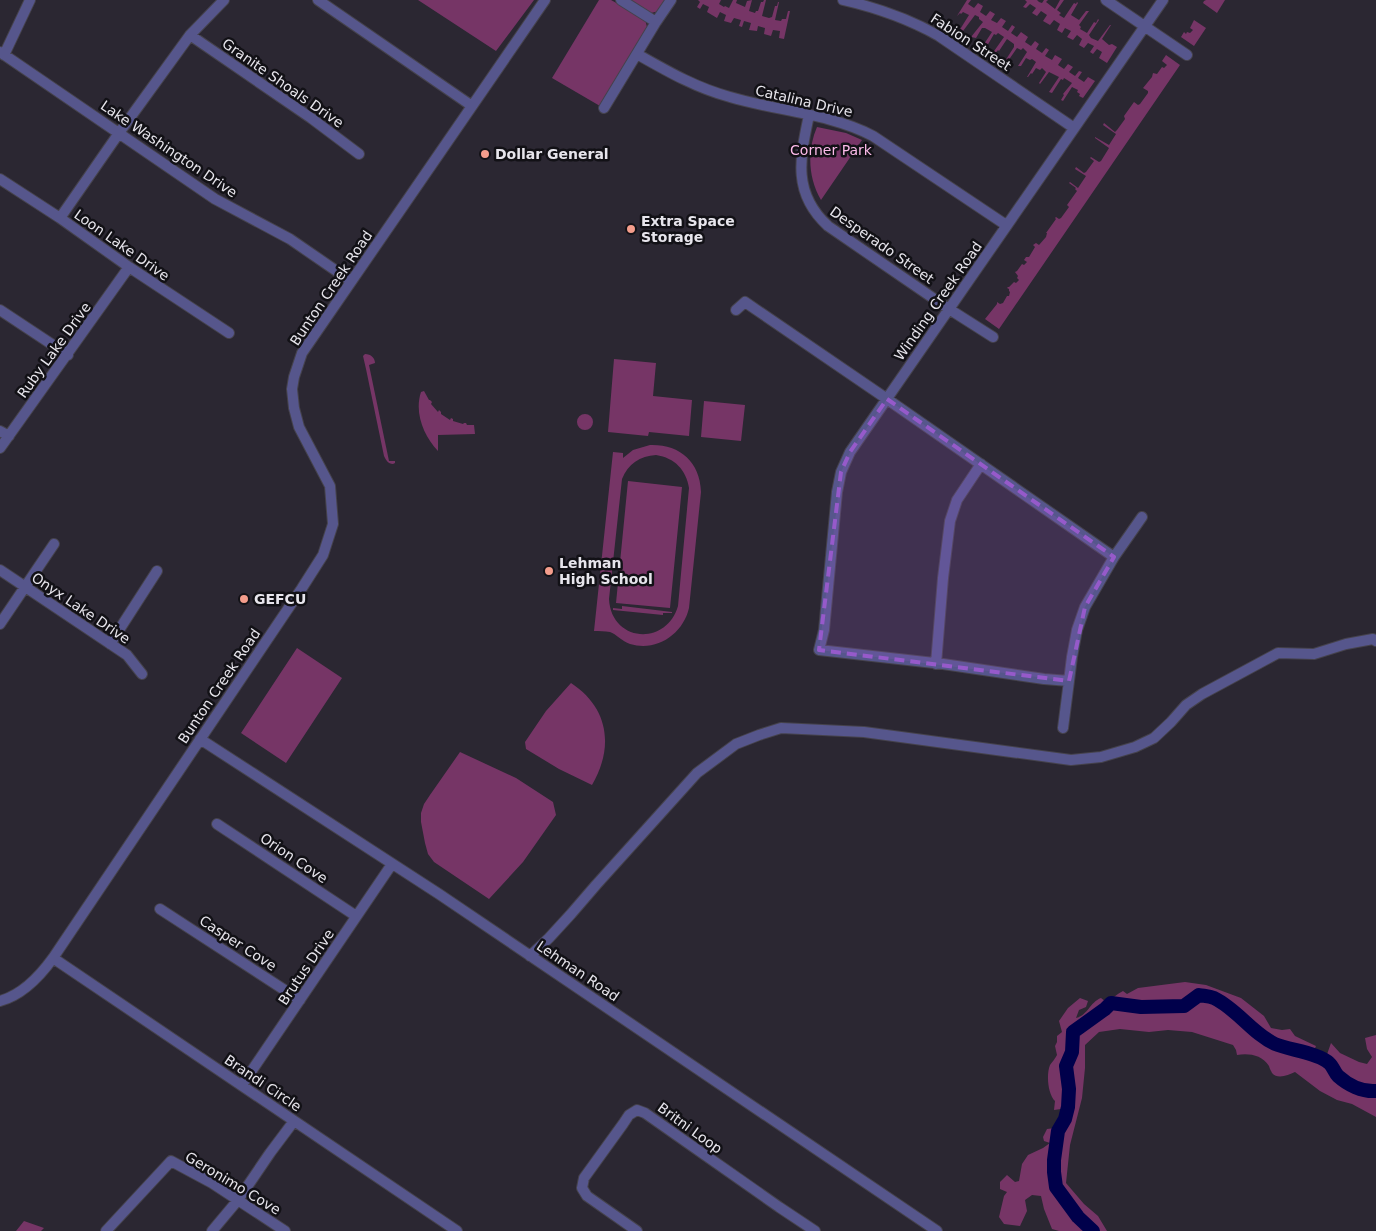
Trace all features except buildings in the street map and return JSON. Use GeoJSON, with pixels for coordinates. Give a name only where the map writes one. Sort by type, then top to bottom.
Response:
{"type":"FeatureCollection","features":[{"type":"Feature","properties":{"kind":"street"},"geometry":{"type":"LineString","coordinates":[[2,53],[30,0]]}},
{"type":"Feature","properties":{"kind":"street"},"geometry":{"type":"LineString","coordinates":[[60,218],[190,34],[224,0]]}},
{"type":"Feature","properties":{"kind":"street"},"geometry":{"type":"LineString","coordinates":[[318,0],[472,106]]}},
{"type":"Feature","properties":{"kind":"street","name":"Bunton Creek Road"},"geometry":{"type":"LineString","coordinates":[[0,1001],[8,999],[28,985],[53,958],[302,588],[322,555],[333,524],[330,486],[301,431],[294,408],[292,390],[302,353],[545,0]]}},
{"type":"Feature","properties":{"kind":"street"},"geometry":{"type":"LineString","coordinates":[[621,0],[656,22]]}},
{"type":"Feature","properties":{"kind":"street"},"geometry":{"type":"LineString","coordinates":[[604,108],[671,0]]}},
{"type":"Feature","properties":{"kind":"street","name":"Fabion Street"},"geometry":{"type":"LineString","coordinates":[[843,0],[877,8],[924,27],[1074,128]]}},
{"type":"Feature","properties":{"kind":"street"},"geometry":{"type":"LineString","coordinates":[[1106,0],[1187,55]]}},
{"type":"Feature","properties":{"kind":"street","name":"Winding Creek Road"},"geometry":{"type":"LineString","coordinates":[[936,664],[819,650],[824,630],[837,492],[841,472],[850,452],[1163,0]]}},
{"type":"Feature","properties":{"kind":"street","name":"Granite Shoals Drive"},"geometry":{"type":"LineString","coordinates":[[190,34],[317,122],[359,154]]}},
{"type":"Feature","properties":{"kind":"street","name":"Lake Washington Drive"},"geometry":{"type":"LineString","coordinates":[[2,53],[214,199],[290,239],[351,281]]}},
{"type":"Feature","properties":{"kind":"street","name":"Catalina Drive"},"geometry":{"type":"LineString","coordinates":[[637,54],[708,91],[751,103],[840,122],[861,130],[1006,225]]}},
{"type":"Feature","properties":{"kind":"street","name":"Desperado Street"},"geometry":{"type":"LineString","coordinates":[[809,115],[801,157],[801,173],[804,189],[818,217],[828,226],[949,310],[993,337]]}},
{"type":"Feature","properties":{"kind":"street","name":"Loon Lake Drive"},"geometry":{"type":"LineString","coordinates":[[0,179],[60,218],[129,268],[229,333]]}},
{"type":"Feature","properties":{"kind":"street","name":"Ruby Lake Drive"},"geometry":{"type":"LineString","coordinates":[[0,448],[4,434],[68,355],[129,268]]}},
{"type":"Feature","properties":{"kind":"street"},"geometry":{"type":"LineString","coordinates":[[736,310],[745,302],[887,398],[1114,557]]}},
{"type":"Feature","properties":{"kind":"street"},"geometry":{"type":"LineString","coordinates":[[0,310],[68,355]]}},
{"type":"Feature","properties":{"kind":"street"},"geometry":{"type":"LineString","coordinates":[[981,464],[957,500],[950,521],[936,664],[1069,681]]}},
{"type":"Feature","properties":{"kind":"street"},"geometry":{"type":"LineString","coordinates":[[1063,728],[1072,657],[1077,630],[1085,607],[1114,557],[1142,517]]}},
{"type":"Feature","properties":{"kind":"street"},"geometry":{"type":"LineString","coordinates":[[0,624],[54,544]]}},
{"type":"Feature","properties":{"kind":"street","name":"Onyx Lake Drive"},"geometry":{"type":"LineString","coordinates":[[0,570],[126,655],[142,674]]}},
{"type":"Feature","properties":{"kind":"street"},"geometry":{"type":"LineString","coordinates":[[110,644],[157,571]]}},
{"type":"Feature","properties":{"kind":"street"},"geometry":{"type":"LineString","coordinates":[[530,956],[549,938],[697,773],[736,744],[759,735],[781,728],[864,732],[1071,760],[1102,757],[1135,747],[1154,738],[1172,722],[1186,705],[1202,694],[1278,653],[1314,654],[1346,644],[1373,639],[1376,641]]}},
{"type":"Feature","properties":{"kind":"street","name":"Lehman Road"},"geometry":{"type":"LineString","coordinates":[[200,739],[530,956],[937,1231]]}},
{"type":"Feature","properties":{"kind":"street","name":"Orion Cove"},"geometry":{"type":"LineString","coordinates":[[217,824],[356,916]]}},
{"type":"Feature","properties":{"kind":"street","name":"Brutus Drive"},"geometry":{"type":"LineString","coordinates":[[242,1085],[392,864]]}},
{"type":"Feature","properties":{"kind":"street","name":"Casper Cove"},"geometry":{"type":"LineString","coordinates":[[160,909],[300,1000]]}},
{"type":"Feature","properties":{"kind":"street","name":"Brandi Circle"},"geometry":{"type":"LineString","coordinates":[[53,958],[457,1231]]}},
{"type":"Feature","properties":{"kind":"street","name":"Britni Loop"},"geometry":{"type":"LineString","coordinates":[[637,1231],[587,1196],[582,1188],[584,1178],[629,1115],[637,1110],[645,1112],[815,1231]]}},
{"type":"Feature","properties":{"kind":"street"},"geometry":{"type":"LineString","coordinates":[[212,1231],[238,1200],[294,1121]]}},
{"type":"Feature","properties":{"kind":"street","name":"Geronimo Cove"},"geometry":{"type":"LineString","coordinates":[[106,1231],[171,1161],[212,1183],[285,1231]]}},
{"type":"Feature","properties":{"kind":"highlighted area"},"geometry":{"type":"Polygon","coordinates":[[[887,399],[1114,557],[1085,607],[1069,681],[819,650],[841,472],[850,452],[887,399]]]}},
{"type":"Feature","properties":{"kind":"green space"},"geometry":{"type":"Polygon","coordinates":[[[418,0],[534,0],[496,51],[418,0]]]}},
{"type":"Feature","properties":{"kind":"green space"},"geometry":{"type":"Polygon","coordinates":[[[599,0],[611,0],[645,19],[647,27],[600,106],[552,78],[599,0]]]}},
{"type":"Feature","properties":{"kind":"green space"},"geometry":{"type":"Polygon","coordinates":[[[628,0],[665,1],[659,11],[651,13],[628,0]]]}},
{"type":"Feature","properties":{"kind":"green space"},"geometry":{"type":"Polygon","coordinates":[[[698,0],[721,0],[719,4],[729,8],[733,0],[737,0],[736,3],[745,7],[747,1],[752,0],[749,11],[755,13],[758,11],[761,2],[766,0],[762,16],[769,18],[772,17],[775,6],[779,2],[775,20],[781,21],[786,19],[788,11],[790,11],[784,39],[779,38],[780,31],[773,30],[771,36],[764,34],[765,28],[758,26],[757,31],[749,30],[751,23],[744,21],[742,27],[739,26],[741,20],[734,18],[731,23],[724,21],[726,15],[720,12],[717,18],[707,12],[709,7],[703,4],[700,9],[697,7],[700,2],[698,0]]]}},
{"type":"Feature","properties":{"kind":"green space"},"geometry":{"type":"Polygon","coordinates":[[[967,0],[971,0],[968,4],[974,8],[978,3],[983,6],[980,12],[986,16],[990,11],[995,14],[991,20],[997,23],[1001,18],[1006,21],[1002,27],[1008,31],[1012,25],[1015,27],[1011,33],[1017,37],[1021,32],[1028,37],[1025,42],[1031,46],[1035,41],[1039,44],[1036,49],[1042,53],[1046,48],[1049,50],[1045,56],[1052,60],[1055,55],[1062,59],[1058,65],[1064,69],[1068,64],[1073,67],[1069,72],[1075,76],[1079,71],[1082,72],[1078,78],[1084,82],[1088,77],[1095,81],[1083,98],[1079,96],[1078,90],[1072,87],[1063,101],[1061,100],[1063,94],[1072,83],[1064,78],[1063,80],[1061,79],[1052,93],[1049,92],[1059,77],[1049,72],[1040,84],[1046,72],[1042,68],[1040,70],[1036,68],[1027,77],[1036,62],[1026,58],[1021,66],[1018,66],[1027,52],[1023,48],[1021,50],[1017,48],[1008,61],[1005,61],[1014,47],[1014,44],[1007,39],[999,51],[994,55],[992,54],[1004,37],[998,33],[994,34],[987,46],[985,45],[983,48],[992,32],[982,28],[976,38],[971,37],[983,22],[979,17],[975,15],[963,31],[959,31],[969,15],[963,12],[957,16],[967,0]]]}},
{"type":"Feature","properties":{"kind":"green space"},"geometry":{"type":"Polygon","coordinates":[[[1025,0],[1037,0],[1042,3],[1044,0],[1048,0],[1046,2],[1055,9],[1060,0],[1064,0],[1057,10],[1061,13],[1059,15],[1064,18],[1074,3],[1076,4],[1077,2],[1071,15],[1079,20],[1086,11],[1089,11],[1079,25],[1080,29],[1087,33],[1098,19],[1099,20],[1089,35],[1098,41],[1111,25],[1102,39],[1109,45],[1112,44],[1117,47],[1107,63],[1099,58],[1102,52],[1097,49],[1093,54],[1090,52],[1094,46],[1088,43],[1084,48],[1079,45],[1082,39],[1077,35],[1073,40],[1067,37],[1071,31],[1065,28],[1062,33],[1057,30],[1060,24],[1054,20],[1050,25],[1043,21],[1047,15],[1041,11],[1037,16],[1032,13],[1036,8],[1030,4],[1026,8],[1023,7],[1027,2],[1025,0]]]}},
{"type":"Feature","properties":{"kind":"green space"},"geometry":{"type":"Polygon","coordinates":[[[1206,0],[1225,0],[1217,13],[1203,3],[1206,0]]]}},
{"type":"Feature","properties":{"kind":"green space"},"geometry":{"type":"Polygon","coordinates":[[[1194,20],[1206,28],[1194,46],[1181,37],[1184,32],[1186,34],[1193,30],[1190,28],[1194,20]]]}},
{"type":"Feature","properties":{"kind":"green space"},"geometry":{"type":"Polygon","coordinates":[[[1166,55],[1180,65],[999,329],[985,319],[997,302],[1003,303],[1007,296],[1009,296],[1010,292],[1007,288],[1019,280],[1015,272],[1022,264],[1024,265],[1027,262],[1024,260],[1026,257],[1029,257],[1035,247],[1033,245],[1036,243],[1039,245],[1046,237],[1046,233],[1055,218],[1061,218],[1069,207],[1067,205],[1077,191],[1069,183],[1078,188],[1086,176],[1075,169],[1076,167],[1084,173],[1094,161],[1091,157],[1099,162],[1101,161],[1109,148],[1095,137],[1109,145],[1116,134],[1103,125],[1104,123],[1115,132],[1117,130],[1134,102],[1138,105],[1140,104],[1148,93],[1143,88],[1153,73],[1157,74],[1162,67],[1164,68],[1167,65],[1162,61],[1166,55]]]}},
{"type":"Feature","properties":{"kind":"green space","name":"Corner Park"},"geometry":{"type":"Polygon","coordinates":[[[817,127],[846,133],[862,140],[821,200],[813,183],[810,164],[810,154],[817,127]]]}},
{"type":"Feature","properties":{"kind":"green space"},"geometry":{"type":"Polygon","coordinates":[[[365,354],[371,356],[375,361],[375,363],[369,365],[389,461],[395,461],[393,464],[388,463],[384,456],[363,356],[365,354]]]}},
{"type":"Feature","properties":{"kind":"green space"},"geometry":{"type":"Polygon","coordinates":[[[614,359],[656,363],[653,396],[692,400],[689,436],[649,432],[648,436],[608,432],[614,359]]]}},
{"type":"Feature","properties":{"kind":"green space"},"geometry":{"type":"Polygon","coordinates":[[[424,391],[438,412],[439,410],[441,414],[450,420],[451,418],[453,421],[474,425],[475,434],[438,435],[438,451],[428,438],[420,416],[419,400],[421,392],[424,391]]]}},
{"type":"Feature","properties":{"kind":"green space"},"geometry":{"type":"Polygon","coordinates":[[[704,401],[745,405],[741,441],[701,437],[704,401]]]}},
{"type":"Feature","properties":{"kind":"green space"},"geometry":{"type":"Polygon","coordinates":[[[582,414],[588,414],[593,419],[591,428],[582,430],[577,425],[577,419],[582,414]]]}},
{"type":"Feature","properties":{"kind":"green space"},"geometry":{"type":"Polygon","coordinates":[[[650,445],[660,445],[679,451],[686,456],[697,471],[701,492],[689,608],[686,617],[675,633],[667,639],[659,643],[640,646],[630,644],[610,632],[594,631],[613,452],[623,453],[623,458],[633,450],[650,445]],[[656,455],[640,459],[631,465],[622,479],[609,599],[612,613],[619,624],[629,631],[640,634],[651,633],[662,628],[672,619],[678,606],[689,488],[682,470],[674,462],[656,455]]]}},
{"type":"Feature","properties":{"kind":"green space"},"geometry":{"type":"Polygon","coordinates":[[[628,481],[682,487],[670,608],[616,603],[628,481]]]}},
{"type":"Feature","properties":{"kind":"green space"},"geometry":{"type":"Polygon","coordinates":[[[622,606],[672,613],[663,613],[663,615],[613,610],[613,608],[622,609],[622,606]]]}},
{"type":"Feature","properties":{"kind":"green space"},"geometry":{"type":"Polygon","coordinates":[[[297,648],[342,678],[286,763],[241,733],[297,648]]]}},
{"type":"Feature","properties":{"kind":"green space"},"geometry":{"type":"Polygon","coordinates":[[[571,683],[584,693],[593,704],[600,716],[604,729],[603,757],[592,785],[559,769],[526,749],[525,742],[546,711],[571,683]]]}},
{"type":"Feature","properties":{"kind":"green space"},"geometry":{"type":"Polygon","coordinates":[[[460,752],[516,778],[553,802],[556,815],[523,862],[489,899],[434,862],[428,854],[425,843],[421,822],[424,804],[460,752]]]}},
{"type":"Feature","properties":{"kind":"green space"},"geometry":{"type":"Polygon","coordinates":[[[1185,982],[1206,985],[1241,998],[1264,1016],[1271,1028],[1290,1029],[1295,1036],[1316,1046],[1312,1055],[1325,1060],[1331,1043],[1340,1053],[1367,1064],[1372,1057],[1367,1049],[1365,1038],[1376,1035],[1376,1117],[1352,1104],[1337,1100],[1320,1091],[1295,1072],[1283,1076],[1274,1075],[1263,1059],[1246,1054],[1237,1055],[1233,1045],[1192,1032],[1168,1030],[1149,1032],[1120,1029],[1099,1032],[1085,1045],[1082,1098],[1070,1145],[1066,1183],[1084,1204],[1098,1216],[1107,1231],[1059,1231],[1052,1229],[1041,1196],[1032,1195],[1025,1200],[1027,1211],[1020,1226],[1004,1224],[999,1217],[1004,1196],[1007,1192],[1000,1189],[1000,1182],[1007,1175],[1015,1182],[1019,1181],[1022,1164],[1028,1155],[1050,1143],[1044,1141],[1043,1137],[1047,1129],[1055,1128],[1061,1119],[1065,1105],[1061,1109],[1054,1110],[1055,1101],[1049,1089],[1048,1074],[1050,1065],[1057,1055],[1055,1046],[1057,1036],[1062,1032],[1059,1021],[1068,1008],[1080,998],[1088,1001],[1086,1007],[1079,1010],[1076,1018],[1101,998],[1106,1002],[1123,991],[1127,994],[1138,988],[1185,982]]]}},
{"type":"Feature","properties":{"kind":"green space"},"geometry":{"type":"Polygon","coordinates":[[[24,1221],[44,1228],[41,1231],[16,1231],[24,1221]]]}},
{"type":"Feature","properties":{"kind":"waterway"},"geometry":{"type":"LineString","coordinates":[[1093,1231],[1078,1217],[1056,1187],[1054,1160],[1058,1131],[1065,1119],[1068,1107],[1069,1089],[1066,1066],[1072,1052],[1073,1032],[1111,1003],[1141,1007],[1184,1006],[1199,995],[1212,997],[1230,1008],[1267,1040],[1318,1057],[1330,1064],[1338,1076],[1346,1082],[1360,1089],[1376,1091]]}},
{"type":"Feature","properties":{"kind":"place","name":"Dollar General"},"geometry":{"type":"Point","coordinates":[485,154]}},
{"type":"Feature","properties":{"kind":"place","name":"Extra Space Storage"},"geometry":{"type":"Point","coordinates":[631,229]}},
{"type":"Feature","properties":{"kind":"place","name":"Lehman High School"},"geometry":{"type":"Point","coordinates":[549,571]}},
{"type":"Feature","properties":{"kind":"place","name":"GEFCU"},"geometry":{"type":"Point","coordinates":[244,599]}}]}
